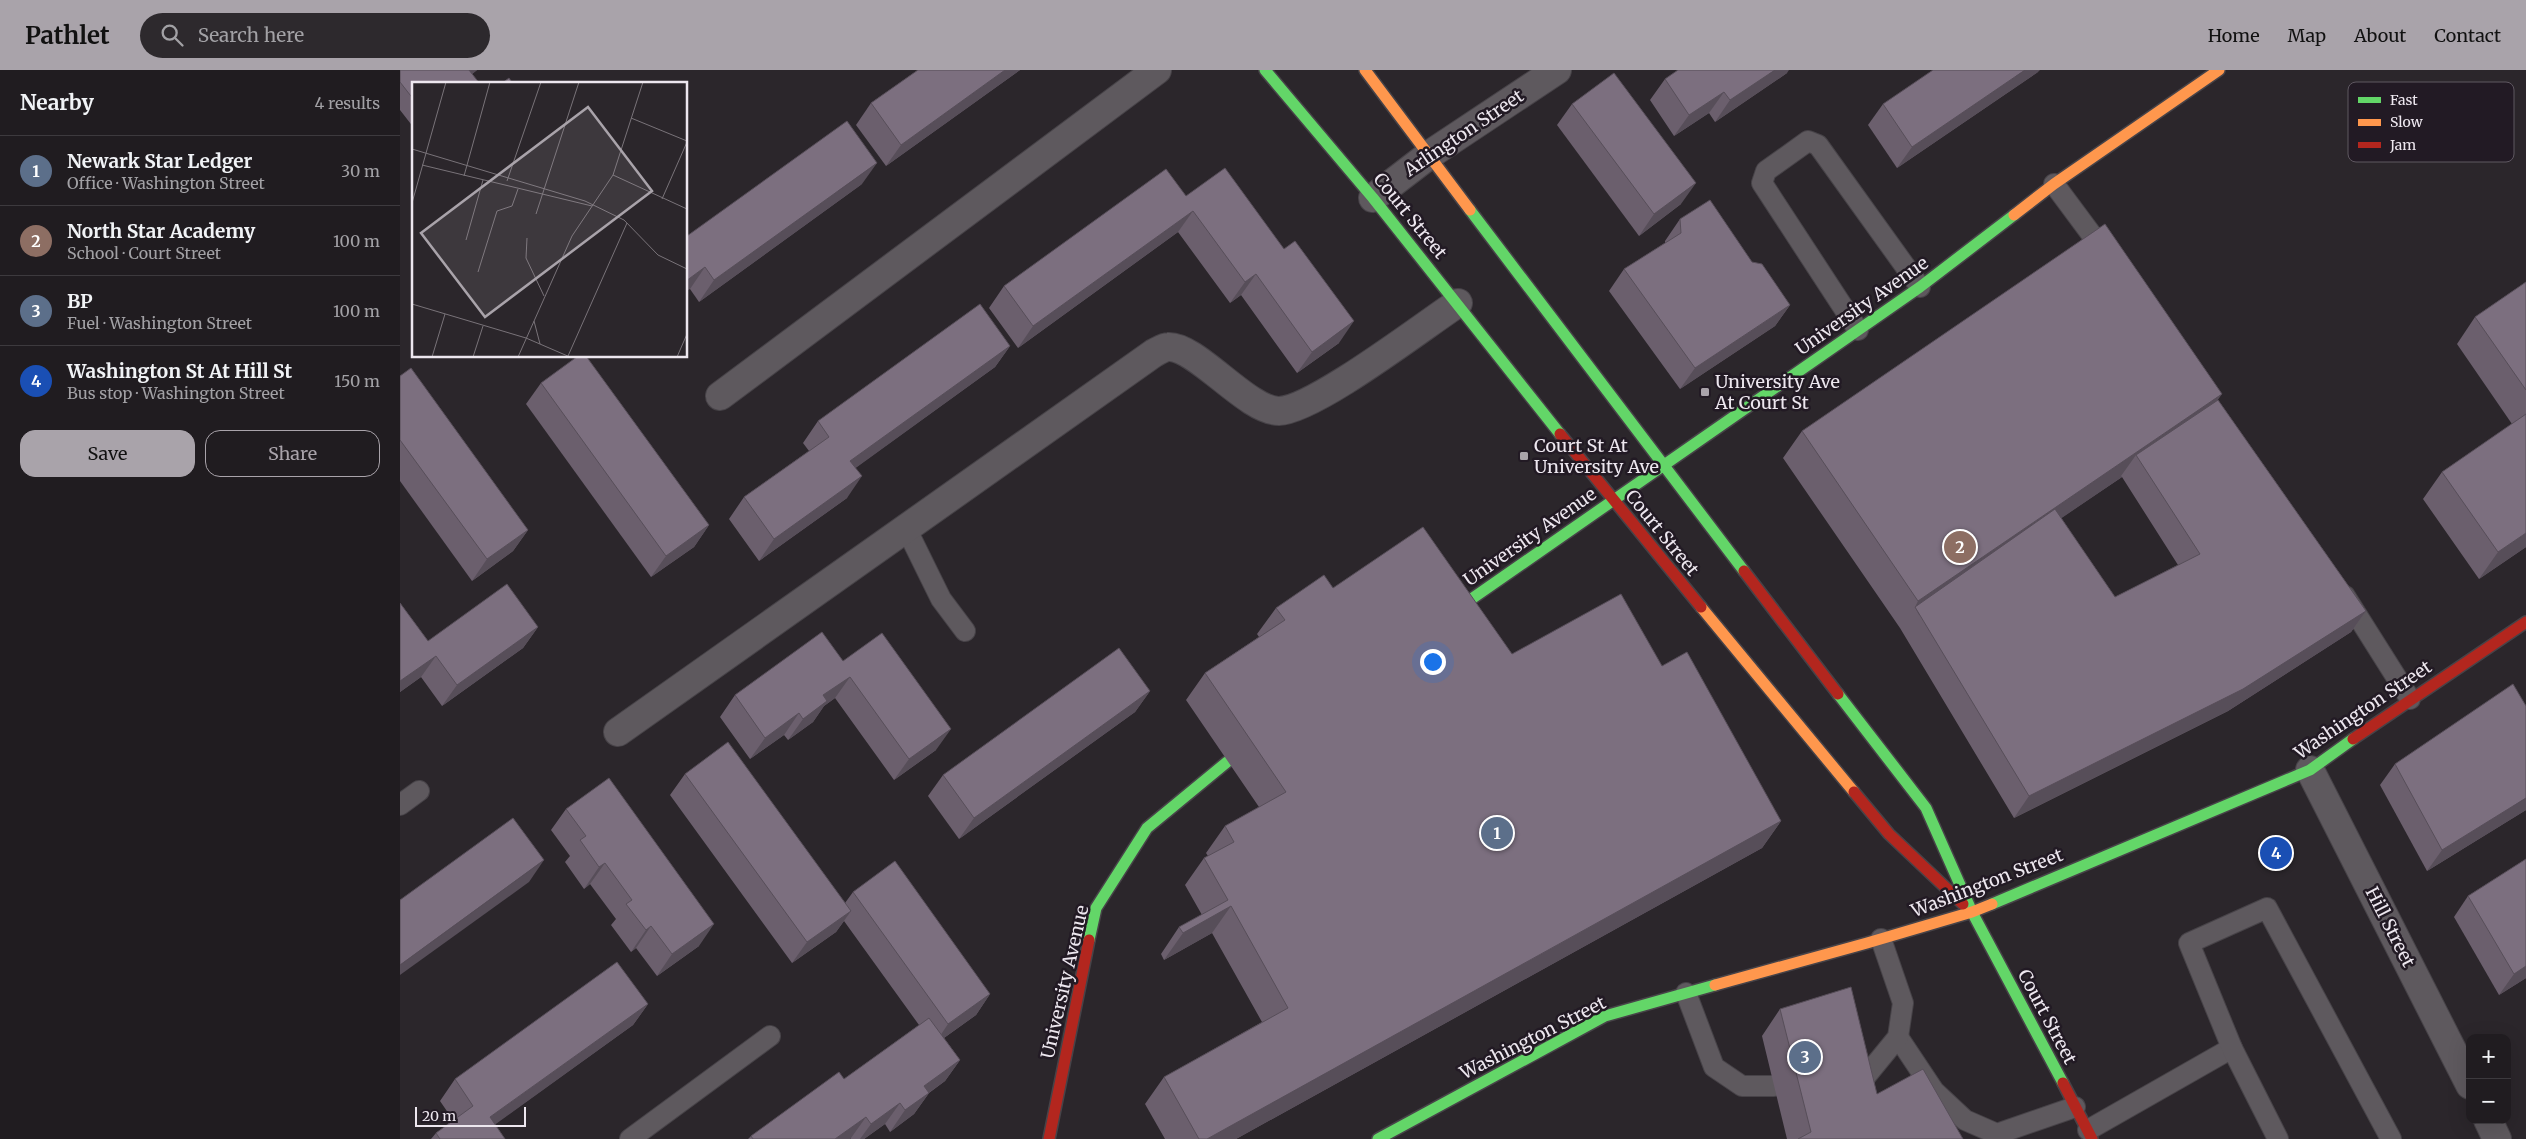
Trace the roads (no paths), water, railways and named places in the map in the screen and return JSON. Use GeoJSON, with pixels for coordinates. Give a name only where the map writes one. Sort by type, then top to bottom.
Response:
{"type":"FeatureCollection","features":[{"type":"Feature","properties":{"kind":"main road","name":"Court Street"},"geometry":{"type":"LineString","coordinates":[[1265,70],[1373,198],[1458,303],[1613,501],[1889,834],[1972,912]]}},
{"type":"Feature","properties":{"kind":"main road","name":"Court Street"},"geometry":{"type":"LineString","coordinates":[[1365,70],[1663,467],[1926,808],[1972,912],[2090,1135]]}},
{"type":"Feature","properties":{"kind":"main road","name":"University Avenue"},"geometry":{"type":"LineString","coordinates":[[1447,616],[1920,287],[2054,184],[2219,70]]}},
{"type":"Feature","properties":{"kind":"main road","name":"Washington Street"},"geometry":{"type":"LineString","coordinates":[[1378,1139],[1605,1016],[1972,912],[2310,770],[2410,699],[2526,622]]}},
{"type":"Feature","properties":{"kind":"main road","name":"University Avenue"},"geometry":{"type":"LineString","coordinates":[[1049,1139],[1096,908],[1147,828],[1227,762]]}},
{"type":"Feature","properties":{"kind":"street"},"geometry":{"type":"LineString","coordinates":[[720,396],[1157,70]]}},
{"type":"Feature","properties":{"kind":"street","name":"Arlington Street"},"geometry":{"type":"LineString","coordinates":[[1373,198],[1430,155],[1557,70]]}},
{"type":"Feature","properties":{"kind":"street"},"geometry":{"type":"LineString","coordinates":[[618,732],[907,530],[1154,353],[1168,347],[1183,351],[1253,401],[1277,411],[1297,408],[1359,370],[1458,303]]}},
{"type":"Feature","properties":{"kind":"street","name":"Hill Street"},"geometry":{"type":"LineString","coordinates":[[2310,770],[2467,1079]]}},
{"type":"Feature","properties":{"kind":"street"},"geometry":{"type":"LineString","coordinates":[[2490,1124],[2497,1139]]}},
{"type":"Feature","properties":{"kind":"lane"},"geometry":{"type":"LineString","coordinates":[[1858,330],[1762,183],[1766,171],[1808,141],[1818,145],[1920,287]]}},
{"type":"Feature","properties":{"kind":"lane"},"geometry":{"type":"LineString","coordinates":[[2054,184],[2117,270]]}},
{"type":"Feature","properties":{"kind":"lane"},"geometry":{"type":"LineString","coordinates":[[907,530],[940,599],[965,631]]}},
{"type":"Feature","properties":{"kind":"lane"},"geometry":{"type":"LineString","coordinates":[[2335,581],[2410,699]]}},
{"type":"Feature","properties":{"kind":"lane"},"geometry":{"type":"LineString","coordinates":[[400,805],[419,791]]}},
{"type":"Feature","properties":{"kind":"lane"},"geometry":{"type":"LineString","coordinates":[[2278,1139],[2232,1048],[2189,944],[2267,908],[2391,1139]]}},
{"type":"Feature","properties":{"kind":"lane"},"geometry":{"type":"LineString","coordinates":[[1848,1078],[1866,1076],[1898,1036],[1903,1003],[1881,939]]}},
{"type":"Feature","properties":{"kind":"lane"},"geometry":{"type":"LineString","coordinates":[[1686,994],[1714,1066],[1742,1086],[1774,1086]]}},
{"type":"Feature","properties":{"kind":"lane"},"geometry":{"type":"LineString","coordinates":[[630,1139],[770,1036]]}},
{"type":"Feature","properties":{"kind":"lane"},"geometry":{"type":"LineString","coordinates":[[1898,1036],[1934,1091],[1965,1120],[1992,1137],[2075,1107]]}},
{"type":"Feature","properties":{"kind":"lane"},"geometry":{"type":"LineString","coordinates":[[2090,1135],[2232,1048]]}},
{"type":"Feature","properties":{"kind":"place","name":"University Ave At Court St"},"geometry":{"type":"Point","coordinates":[1705,392]}},
{"type":"Feature","properties":{"kind":"place","name":"Court St At University Ave"},"geometry":{"type":"Point","coordinates":[1524,456]}},
{"type":"Feature","properties":{"kind":"place","name":"North Star Academy"},"geometry":{"type":"Point","coordinates":[1960,547]}},
{"type":"Feature","properties":{"kind":"place","name":"Newark Star Ledger"},"geometry":{"type":"Point","coordinates":[1497,833]}},
{"type":"Feature","properties":{"kind":"place","name":"Washington St At Hill St"},"geometry":{"type":"Point","coordinates":[2276,853]}},
{"type":"Feature","properties":{"kind":"place","name":"BP"},"geometry":{"type":"Point","coordinates":[1805,1057]}}]}
